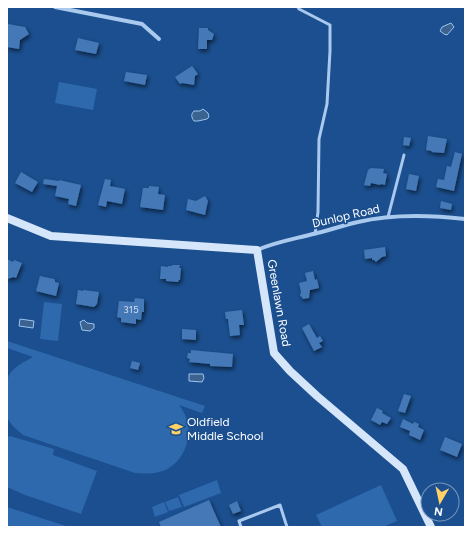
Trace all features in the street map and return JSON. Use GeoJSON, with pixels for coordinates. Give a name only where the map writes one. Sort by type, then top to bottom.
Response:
{"type":"FeatureCollection","features":[{"type":"Feature","properties":{"kind":"main road","name":"Greenlawn Road"},"geometry":{"type":"LineString","coordinates":[[7,218],[51,236],[257,250],[274,353],[290,371],[317,396],[403,469],[431,527]]}},
{"type":"Feature","properties":{"kind":"street"},"geometry":{"type":"LineString","coordinates":[[55,7],[142,24],[159,39]]}},
{"type":"Feature","properties":{"kind":"street","name":"Dunlop Road"},"geometry":{"type":"LineString","coordinates":[[257,250],[277,242],[315,234],[358,222],[388,217],[442,217],[465,219]]}},
{"type":"Feature","properties":{"kind":"lane"},"geometry":{"type":"LineString","coordinates":[[298,7],[299,9],[330,25],[327,104],[319,139],[318,212],[315,234]]}},
{"type":"Feature","properties":{"kind":"lane"},"geometry":{"type":"LineString","coordinates":[[388,217],[404,155]]}},
{"type":"Feature","properties":{"kind":"lane"},"geometry":{"type":"LineString","coordinates":[[241,527],[239,521],[280,505],[287,527]]}},
{"type":"Feature","properties":{"kind":"shaded area"},"geometry":{"type":"Polygon","coordinates":[[[451,23],[454,27],[447,35],[440,31],[442,27],[451,23]]]}},
{"type":"Feature","properties":{"kind":"shaded area"},"geometry":{"type":"Polygon","coordinates":[[[59,82],[97,89],[93,110],[55,103],[59,82]]]}},
{"type":"Feature","properties":{"kind":"shaded area"},"geometry":{"type":"Polygon","coordinates":[[[203,109],[208,113],[209,117],[207,119],[194,121],[192,118],[193,112],[203,109]]]}},
{"type":"Feature","properties":{"kind":"shaded area"},"geometry":{"type":"Polygon","coordinates":[[[44,302],[62,304],[58,341],[40,339],[44,302]]]}},
{"type":"Feature","properties":{"kind":"shaded area"},"geometry":{"type":"Polygon","coordinates":[[[20,319],[34,321],[33,328],[19,326],[20,319]]]}},
{"type":"Feature","properties":{"kind":"shaded area"},"geometry":{"type":"Polygon","coordinates":[[[84,320],[87,323],[94,324],[94,328],[90,331],[82,330],[80,322],[84,320]]]}},
{"type":"Feature","properties":{"kind":"shaded area"},"geometry":{"type":"Polygon","coordinates":[[[7,341],[205,406],[202,413],[179,405],[187,421],[188,430],[188,439],[182,455],[176,462],[165,470],[153,473],[135,473],[23,435],[12,425],[7,416],[7,383],[9,375],[14,369],[33,357],[7,348],[7,341]]]}},
{"type":"Feature","properties":{"kind":"shaded area"},"geometry":{"type":"Polygon","coordinates":[[[189,374],[203,374],[204,378],[202,382],[189,381],[189,374]]]}},
{"type":"Feature","properties":{"kind":"shaded area"},"geometry":{"type":"Polygon","coordinates":[[[10,436],[54,449],[53,455],[97,471],[81,514],[25,495],[7,487],[7,437],[10,436]]]}},
{"type":"Feature","properties":{"kind":"shaded area"},"geometry":{"type":"Polygon","coordinates":[[[217,480],[221,493],[184,507],[179,495],[217,480]]]}},
{"type":"Feature","properties":{"kind":"shaded area"},"geometry":{"type":"Polygon","coordinates":[[[381,485],[397,521],[383,527],[322,527],[316,515],[381,485]]]}},
{"type":"Feature","properties":{"kind":"shaded area"},"geometry":{"type":"Polygon","coordinates":[[[178,497],[182,507],[169,511],[165,502],[178,497]]]}},
{"type":"Feature","properties":{"kind":"shaded area"},"geometry":{"type":"Polygon","coordinates":[[[164,502],[168,512],[155,517],[152,507],[164,502]]]}},
{"type":"Feature","properties":{"kind":"shaded area"},"geometry":{"type":"Polygon","coordinates":[[[7,507],[69,527],[7,527],[7,507]]]}},
{"type":"Feature","properties":{"kind":"building"},"geometry":{"type":"Polygon","coordinates":[[[8,24],[25,27],[29,34],[20,40],[19,49],[7,47],[8,24]]]}},
{"type":"Feature","properties":{"kind":"building"},"geometry":{"type":"Polygon","coordinates":[[[199,28],[208,28],[208,30],[214,34],[212,40],[207,40],[207,49],[198,49],[199,28]]]}},
{"type":"Feature","properties":{"kind":"building"},"geometry":{"type":"Polygon","coordinates":[[[78,38],[99,43],[96,54],[75,50],[78,38]]]}},
{"type":"Feature","properties":{"kind":"building"},"geometry":{"type":"Polygon","coordinates":[[[192,66],[198,74],[195,76],[194,85],[180,84],[175,77],[192,66]]]}},
{"type":"Feature","properties":{"kind":"building"},"geometry":{"type":"Polygon","coordinates":[[[126,72],[147,75],[145,85],[124,81],[126,72]]]}},
{"type":"Feature","properties":{"kind":"building"},"geometry":{"type":"Polygon","coordinates":[[[428,136],[447,139],[444,153],[426,150],[428,136]]]}},
{"type":"Feature","properties":{"kind":"building"},"geometry":{"type":"Polygon","coordinates":[[[404,137],[411,138],[409,146],[403,145],[404,137]]]}},
{"type":"Feature","properties":{"kind":"building"},"geometry":{"type":"Polygon","coordinates":[[[455,152],[462,154],[454,191],[436,187],[438,179],[444,180],[447,166],[451,167],[455,152]]]}},
{"type":"Feature","properties":{"kind":"building"},"geometry":{"type":"Polygon","coordinates":[[[371,168],[384,169],[383,173],[387,174],[385,185],[371,183],[370,186],[364,185],[368,170],[371,168]]]}},
{"type":"Feature","properties":{"kind":"building"},"geometry":{"type":"Polygon","coordinates":[[[21,172],[38,182],[32,192],[15,183],[21,172]]]}},
{"type":"Feature","properties":{"kind":"building"},"geometry":{"type":"Polygon","coordinates":[[[409,174],[419,176],[416,191],[406,189],[409,174]]]}},
{"type":"Feature","properties":{"kind":"building"},"geometry":{"type":"Polygon","coordinates":[[[44,179],[59,180],[81,185],[76,206],[68,204],[69,199],[55,196],[57,186],[43,184],[44,179]]]}},
{"type":"Feature","properties":{"kind":"building"},"geometry":{"type":"Polygon","coordinates":[[[105,179],[111,180],[110,186],[125,189],[122,204],[107,201],[106,207],[98,205],[105,179]]]}},
{"type":"Feature","properties":{"kind":"building"},"geometry":{"type":"Polygon","coordinates":[[[149,186],[159,187],[158,194],[165,195],[163,210],[140,207],[143,188],[149,188],[149,186]]]}},
{"type":"Feature","properties":{"kind":"building"},"geometry":{"type":"Polygon","coordinates":[[[205,196],[208,201],[205,215],[186,210],[188,199],[196,201],[205,196]]]}},
{"type":"Feature","properties":{"kind":"building"},"geometry":{"type":"Polygon","coordinates":[[[441,201],[452,204],[451,210],[440,208],[441,201]]]}},
{"type":"Feature","properties":{"kind":"building"},"geometry":{"type":"Polygon","coordinates":[[[385,247],[386,256],[382,257],[376,262],[372,260],[372,258],[365,259],[364,250],[385,247]]]}},
{"type":"Feature","properties":{"kind":"building"},"geometry":{"type":"Polygon","coordinates":[[[7,259],[13,262],[14,260],[22,263],[16,278],[14,277],[7,279],[7,259]]]}},
{"type":"Feature","properties":{"kind":"building"},"geometry":{"type":"Polygon","coordinates":[[[172,265],[180,265],[180,280],[178,282],[160,279],[161,266],[168,267],[172,265]]]}},
{"type":"Feature","properties":{"kind":"building"},"geometry":{"type":"Polygon","coordinates":[[[313,271],[319,288],[310,290],[309,298],[303,299],[300,295],[301,292],[299,283],[307,281],[305,273],[313,271]]]}},
{"type":"Feature","properties":{"kind":"building"},"geometry":{"type":"Polygon","coordinates":[[[40,276],[54,279],[55,282],[59,283],[56,296],[36,291],[40,276]]]}},
{"type":"Feature","properties":{"kind":"building"},"geometry":{"type":"Polygon","coordinates":[[[78,290],[99,292],[97,304],[94,307],[76,304],[78,290]]]}},
{"type":"Feature","properties":{"kind":"building"},"geometry":{"type":"Polygon","coordinates":[[[135,298],[144,299],[144,312],[142,312],[141,320],[136,319],[136,324],[121,322],[121,318],[117,317],[119,301],[134,302],[135,298]]]}},
{"type":"Feature","properties":{"kind":"building"},"geometry":{"type":"Polygon","coordinates":[[[242,310],[244,325],[239,325],[240,335],[230,336],[228,319],[226,319],[225,312],[242,310]]]}},
{"type":"Feature","properties":{"kind":"building"},"geometry":{"type":"Polygon","coordinates":[[[309,324],[317,338],[320,336],[323,341],[319,343],[322,347],[314,351],[302,328],[309,324]]]}},
{"type":"Feature","properties":{"kind":"building"},"geometry":{"type":"Polygon","coordinates":[[[182,329],[196,330],[196,340],[182,339],[182,329]]]}},
{"type":"Feature","properties":{"kind":"building"},"geometry":{"type":"Polygon","coordinates":[[[191,350],[233,354],[232,367],[210,366],[210,364],[189,362],[190,359],[187,358],[188,353],[191,353],[191,350]]]}},
{"type":"Feature","properties":{"kind":"building"},"geometry":{"type":"Polygon","coordinates":[[[132,361],[140,363],[138,370],[130,368],[132,361]]]}},
{"type":"Feature","properties":{"kind":"building"},"geometry":{"type":"Polygon","coordinates":[[[404,394],[411,396],[405,413],[398,411],[404,394]]]}},
{"type":"Feature","properties":{"kind":"building"},"geometry":{"type":"Polygon","coordinates":[[[377,408],[391,418],[387,424],[382,422],[380,425],[371,420],[377,408]]]}},
{"type":"Feature","properties":{"kind":"building"},"geometry":{"type":"Polygon","coordinates":[[[403,419],[413,424],[414,422],[419,424],[418,427],[424,430],[420,440],[409,435],[410,431],[400,427],[403,419]]]}},
{"type":"Feature","properties":{"kind":"building"},"geometry":{"type":"Polygon","coordinates":[[[445,437],[462,444],[457,457],[440,450],[445,437]]]}},
{"type":"Feature","properties":{"kind":"building"},"geometry":{"type":"Polygon","coordinates":[[[209,500],[221,527],[161,527],[159,522],[209,500]]]}},
{"type":"Feature","properties":{"kind":"building"},"geometry":{"type":"Polygon","coordinates":[[[237,501],[241,511],[233,514],[229,505],[237,501]]]}},
{"type":"Feature","properties":{"kind":"place","name":"Oldfield Middle School"},"geometry":{"type":"Point","coordinates":[176,429]}}]}
